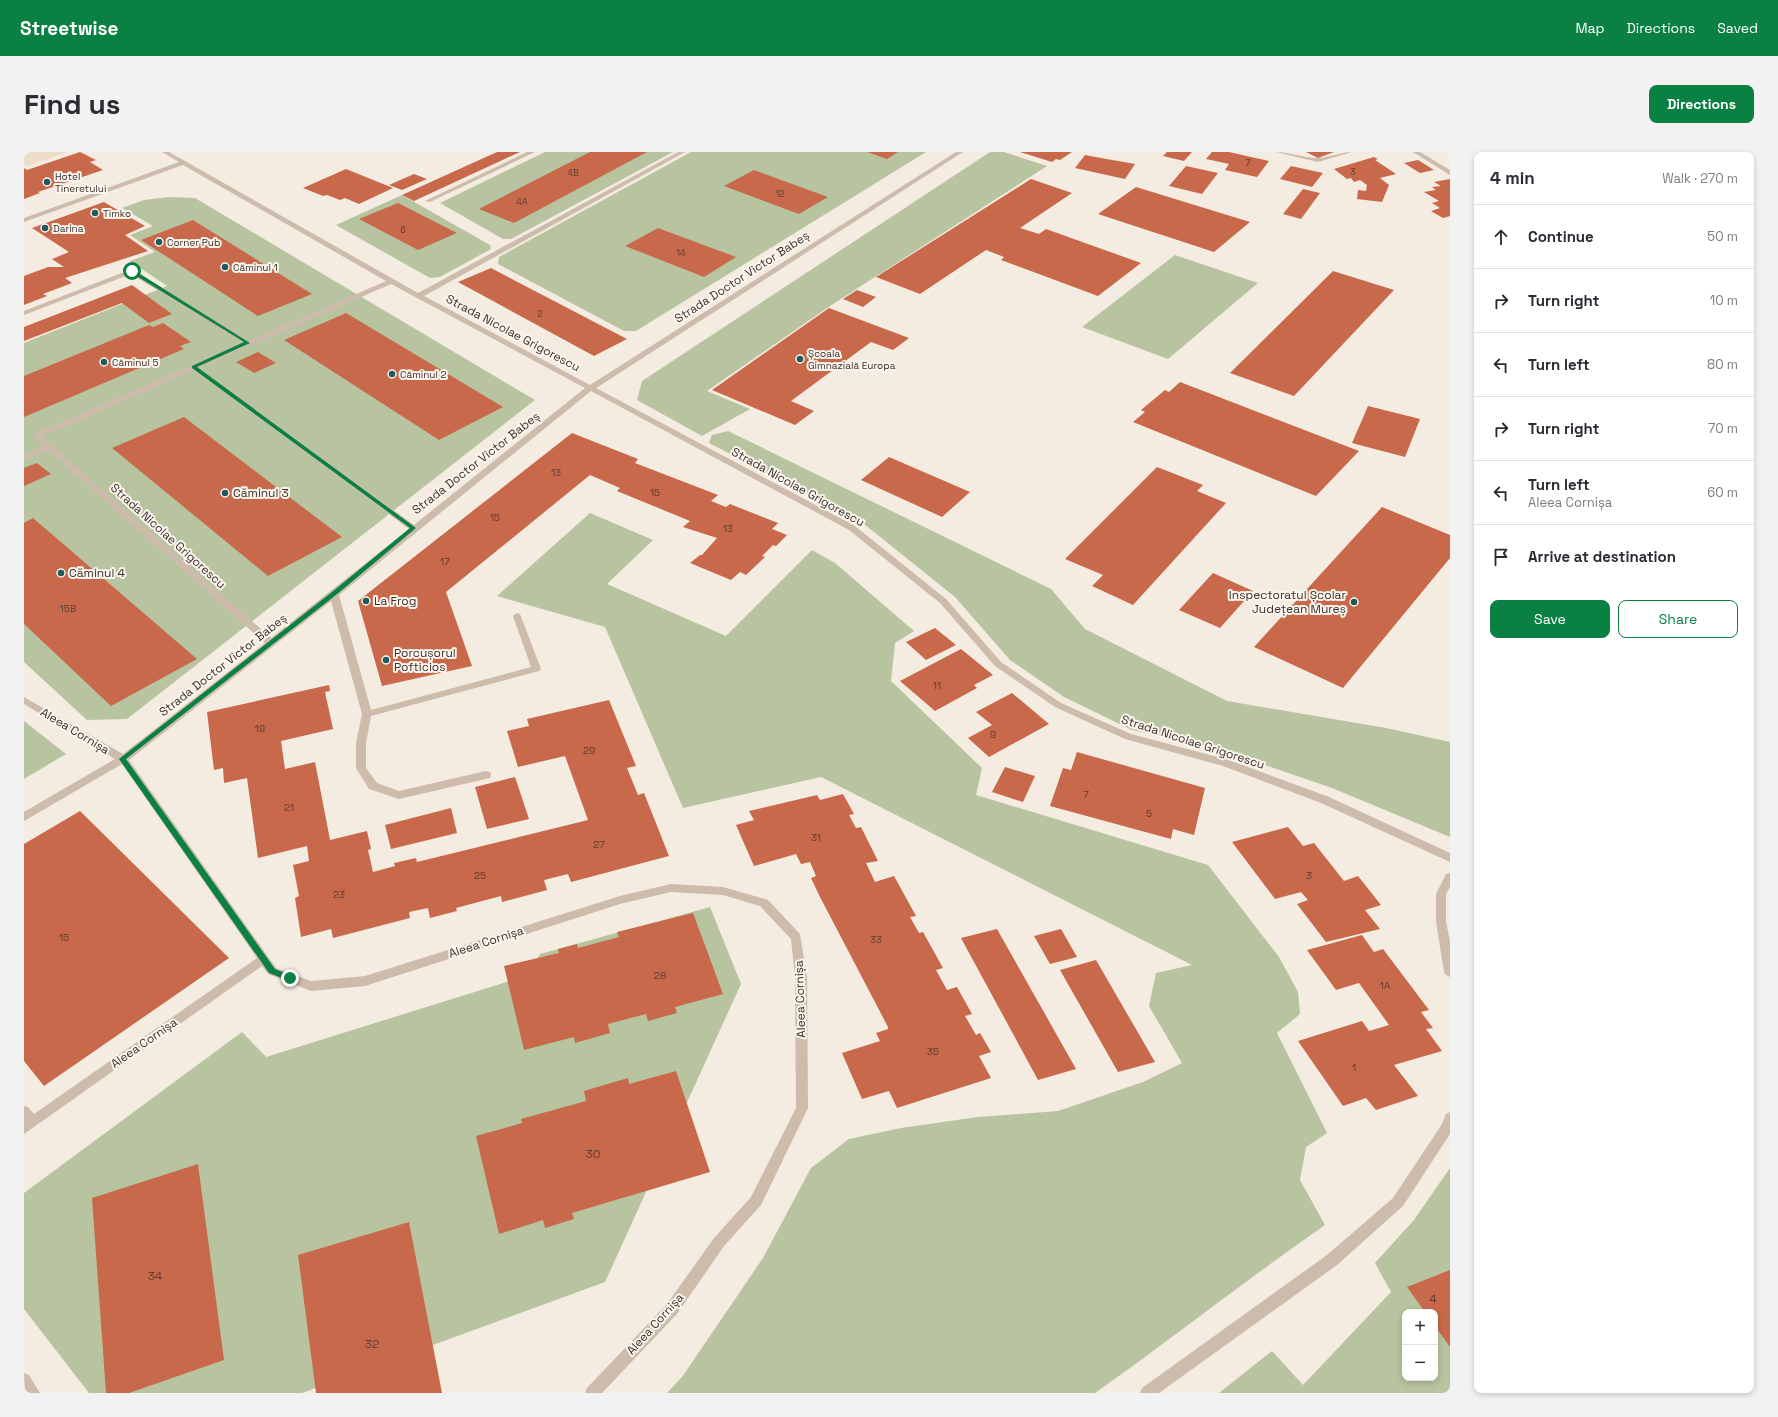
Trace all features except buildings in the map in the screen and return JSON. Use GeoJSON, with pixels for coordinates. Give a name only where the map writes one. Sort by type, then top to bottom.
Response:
{"type":"FeatureCollection","features":[{"type":"Feature","properties":{"kind":"street","name":"Strada Nicolae Grigorescu"},"geometry":{"type":"LineString","coordinates":[[165,152],[418,296],[852,528],[942,601],[998,664],[1058,705],[1128,736],[1225,763],[1325,800],[1450,858]]}},
{"type":"Feature","properties":{"kind":"street"},"geometry":{"type":"LineString","coordinates":[[428,201],[532,152]]}},
{"type":"Feature","properties":{"kind":"street","name":"Strada Nicolae Grigorescu"},"geometry":{"type":"LineString","coordinates":[[418,296],[682,152]]}},
{"type":"Feature","properties":{"kind":"street","name":"Strada Doctor Victor Babeș"},"geometry":{"type":"LineString","coordinates":[[24,817],[122,759],[334,594],[413,528],[590,388],[960,152]]}},
{"type":"Feature","properties":{"kind":"street"},"geometry":{"type":"LineString","coordinates":[[1279,152],[1318,160],[1349,152]]}},
{"type":"Feature","properties":{"kind":"street"},"geometry":{"type":"LineString","coordinates":[[1416,152],[1450,173]]}},
{"type":"Feature","properties":{"kind":"street"},"geometry":{"type":"LineString","coordinates":[[24,220],[183,163]]}},
{"type":"Feature","properties":{"kind":"street"},"geometry":{"type":"LineString","coordinates":[[24,313],[132,271],[248,343]]}},
{"type":"Feature","properties":{"kind":"street","name":"Strada Nicolae Grigorescu"},"geometry":{"type":"LineString","coordinates":[[271,643],[37,436],[391,281]]}},
{"type":"Feature","properties":{"kind":"street"},"geometry":{"type":"LineString","coordinates":[[194,367],[413,528]]}},
{"type":"Feature","properties":{"kind":"street"},"geometry":{"type":"LineString","coordinates":[[24,458],[49,447]]}},
{"type":"Feature","properties":{"kind":"street"},"geometry":{"type":"LineString","coordinates":[[334,594],[367,714],[361,743],[361,768],[373,786],[399,795],[486,775]]}},
{"type":"Feature","properties":{"kind":"street"},"geometry":{"type":"LineString","coordinates":[[367,714],[536,669],[517,616]]}},
{"type":"Feature","properties":{"kind":"street","name":"Aleea Cornișa"},"geometry":{"type":"LineString","coordinates":[[24,700],[122,759],[272,971],[311,986],[365,981],[620,900],[671,888],[723,891],[764,903],[796,937],[801,977],[802,1108],[756,1201],[719,1242],[672,1309],[592,1393]]}},
{"type":"Feature","properties":{"kind":"street"},"geometry":{"type":"LineString","coordinates":[[1450,878],[1441,894],[1441,922],[1450,972]]}},
{"type":"Feature","properties":{"kind":"street","name":"Aleea Cornișa"},"geometry":{"type":"LineString","coordinates":[[28,1125],[264,959]]}},
{"type":"Feature","properties":{"kind":"street"},"geometry":{"type":"LineString","coordinates":[[24,1111],[28,1125]]}},
{"type":"Feature","properties":{"kind":"street"},"geometry":{"type":"LineString","coordinates":[[1148,1393],[1332,1260],[1398,1202],[1448,1126],[1450,1118]]}},
{"type":"Feature","properties":{"kind":"street"},"geometry":{"type":"LineString","coordinates":[[24,1380],[33,1393]]}},
{"type":"Feature","properties":{"kind":"green space"},"geometry":{"type":"Polygon","coordinates":[[[545,152],[673,152],[511,239],[503,239],[440,203],[545,152]]]}},
{"type":"Feature","properties":{"kind":"green space"},"geometry":{"type":"Polygon","coordinates":[[[691,152],[926,152],[636,331],[624,331],[498,264],[499,257],[691,152]]]}},
{"type":"Feature","properties":{"kind":"green space"},"geometry":{"type":"Polygon","coordinates":[[[990,152],[1004,152],[1047,166],[827,308],[707,391],[750,409],[702,436],[637,400],[642,381],[990,152]]]}},
{"type":"Feature","properties":{"kind":"green space"},"geometry":{"type":"Polygon","coordinates":[[[402,195],[490,245],[491,249],[440,277],[430,278],[336,225],[402,195]]]}},
{"type":"Feature","properties":{"kind":"green space"},"geometry":{"type":"Polygon","coordinates":[[[169,197],[195,198],[535,400],[127,719],[87,720],[24,662],[24,343],[167,286],[130,261],[155,252],[130,235],[153,226],[122,208],[144,200],[169,197]]]}},
{"type":"Feature","properties":{"kind":"green space"},"geometry":{"type":"Polygon","coordinates":[[[1175,255],[1258,283],[1168,359],[1082,327],[1175,255]]]}},
{"type":"Feature","properties":{"kind":"green space"},"geometry":{"type":"Polygon","coordinates":[[[728,431],[1051,589],[1085,629],[1227,701],[1386,728],[1450,742],[1450,837],[1332,788],[1215,748],[1132,730],[1064,697],[1010,660],[955,597],[864,524],[709,443],[712,435],[728,431]]]}},
{"type":"Feature","properties":{"kind":"green space"},"geometry":{"type":"Polygon","coordinates":[[[590,513],[653,540],[607,584],[726,636],[812,550],[835,563],[914,631],[895,643],[891,681],[982,768],[976,795],[1208,865],[1279,957],[1298,992],[1300,1014],[1277,1033],[1327,1133],[1306,1147],[1300,1180],[1325,1225],[1095,1393],[667,1393],[682,1377],[763,1258],[811,1168],[849,1139],[901,1128],[978,1117],[1058,1111],[1143,1082],[1182,1063],[1149,1006],[1156,973],[1192,965],[821,777],[683,808],[605,627],[497,596],[590,513]]]}},
{"type":"Feature","properties":{"kind":"green space"},"geometry":{"type":"Polygon","coordinates":[[[24,721],[66,754],[24,779],[24,721]]]}},
{"type":"Feature","properties":{"kind":"green space"},"geometry":{"type":"Polygon","coordinates":[[[710,907],[741,984],[605,1282],[302,1393],[89,1393],[24,1309],[24,1193],[242,1032],[266,1057],[529,975],[540,954],[710,907]]]}},
{"type":"Feature","properties":{"kind":"green space"},"geometry":{"type":"Polygon","coordinates":[[[1450,1168],[1450,1393],[1219,1393],[1272,1351],[1303,1385],[1391,1292],[1375,1263],[1414,1220],[1450,1168]]]}},
{"type":"Feature","properties":{"kind":"shaded area"},"geometry":{"type":"Polygon","coordinates":[[[24,152],[68,152],[27,166],[24,164],[24,152]]]}},
{"type":"Feature","properties":{"kind":"place","name":"Hotel Tineretului"},"geometry":{"type":"Point","coordinates":[47,182]}},
{"type":"Feature","properties":{"kind":"place","name":"Timko"},"geometry":{"type":"Point","coordinates":[95,213]}},
{"type":"Feature","properties":{"kind":"place","name":"Darina"},"geometry":{"type":"Point","coordinates":[45,228]}},
{"type":"Feature","properties":{"kind":"place","name":"Corner Pub"},"geometry":{"type":"Point","coordinates":[159,242]}},
{"type":"Feature","properties":{"kind":"place","name":"Căminul 1"},"geometry":{"type":"Point","coordinates":[225,267]}},
{"type":"Feature","properties":{"kind":"place","name":"Școala Gimnazială Europa"},"geometry":{"type":"Point","coordinates":[800,359]}},
{"type":"Feature","properties":{"kind":"place","name":"Căminul 5"},"geometry":{"type":"Point","coordinates":[104,362]}},
{"type":"Feature","properties":{"kind":"place","name":"Căminul 2"},"geometry":{"type":"Point","coordinates":[392,374]}},
{"type":"Feature","properties":{"kind":"place","name":"Căminul 3"},"geometry":{"type":"Point","coordinates":[225,493]}},
{"type":"Feature","properties":{"kind":"place","name":"Căminul 4"},"geometry":{"type":"Point","coordinates":[61,573]}},
{"type":"Feature","properties":{"kind":"place","name":"La Frog"},"geometry":{"type":"Point","coordinates":[366,601]}},
{"type":"Feature","properties":{"kind":"place","name":"Inspectoratul Școlar Județean Mureș"},"geometry":{"type":"Point","coordinates":[1354,602]}},
{"type":"Feature","properties":{"kind":"place","name":"Porcușorul Pofticios"},"geometry":{"type":"Point","coordinates":[386,660]}},
{"type":"Feature","properties":{"kind":"route"},"geometry":{"type":"LineString","coordinates":[[132,271],[248,343],[194,367],[413,528],[334,594],[122,759],[272,971],[290,978]]}}]}
